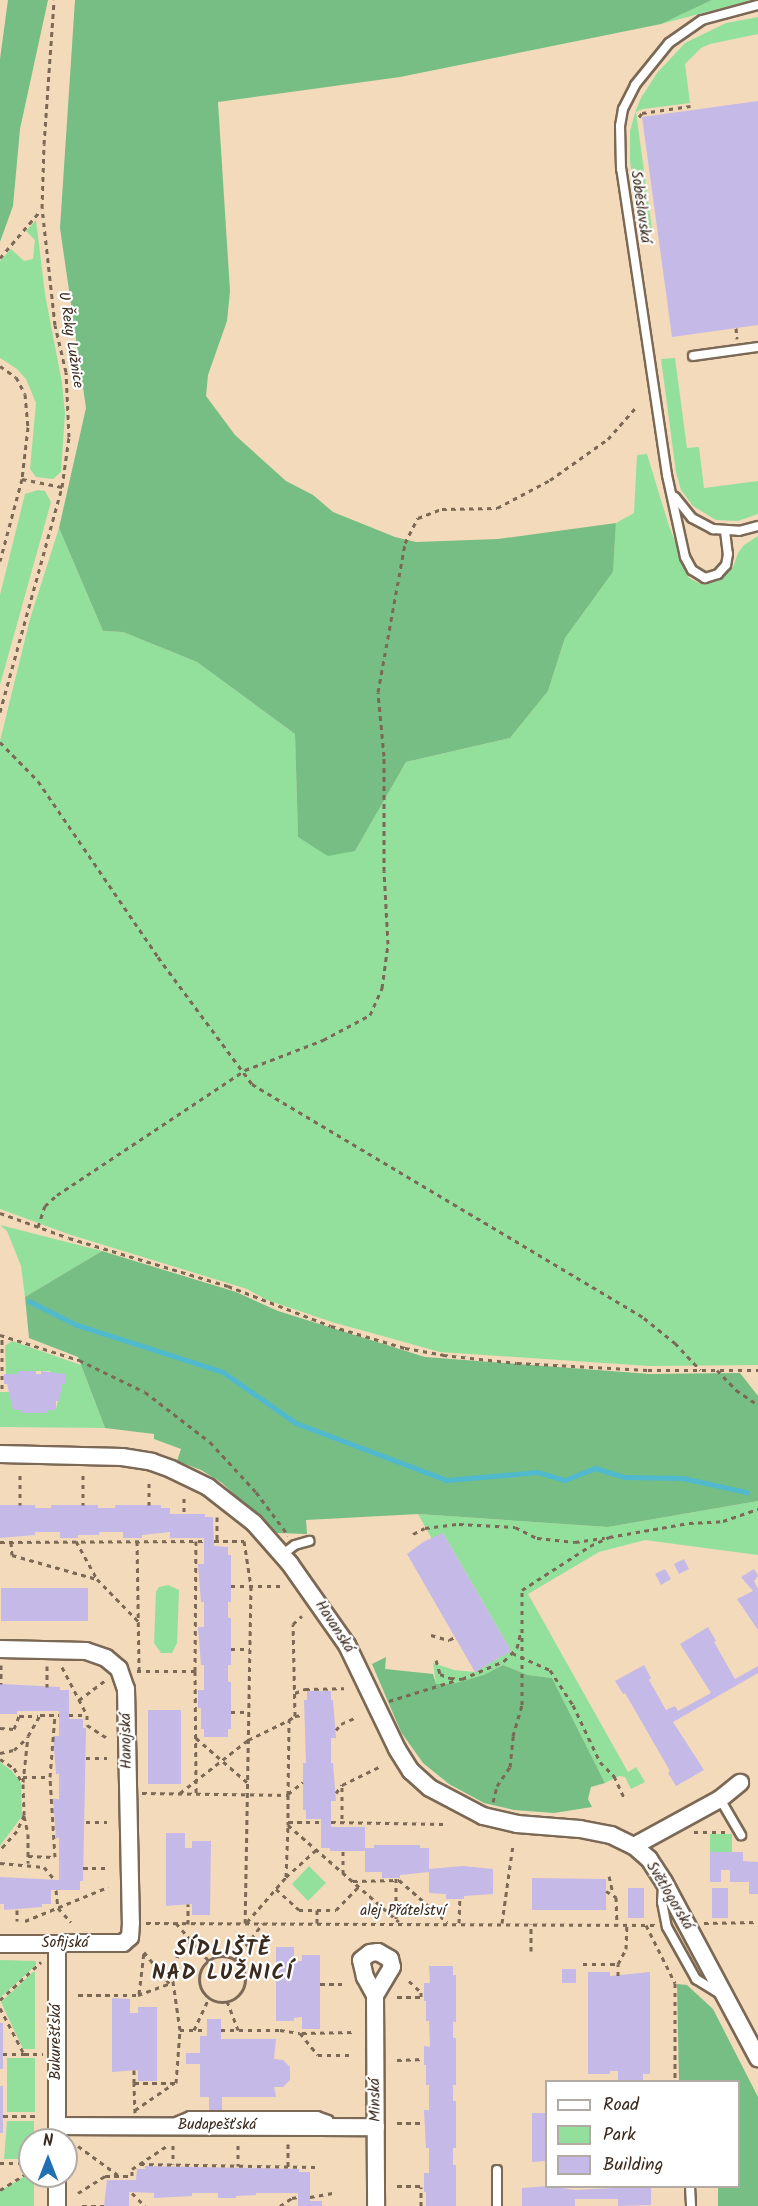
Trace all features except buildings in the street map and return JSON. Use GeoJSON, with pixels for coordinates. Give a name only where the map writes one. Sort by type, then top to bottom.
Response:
{"type":"FeatureCollection","features":[{"type":"Feature","properties":{"kind":"street","name":"Havanská"},"geometry":{"type":"LineString","coordinates":[[0,1454],[122,1457],[171,1468],[208,1487],[254,1522],[282,1555],[347,1645],[397,1749],[411,1771],[430,1788],[483,1816],[517,1824],[597,1832],[634,1846]]}},
{"type":"Feature","properties":{"kind":"street"},"geometry":{"type":"LineString","coordinates":[[0,1649],[50,1655],[96,1654],[114,1662],[119,1669]]}},
{"type":"Feature","properties":{"kind":"street","name":"Hanojská"},"geometry":{"type":"LineString","coordinates":[[119,1669],[126,1689],[131,1923],[128,1940]]}},
{"type":"Feature","properties":{"kind":"street","name":"Světlogorská"},"geometry":{"type":"LineString","coordinates":[[740,1783],[720,1799],[634,1846],[649,1859],[664,1882],[758,2058]]}},
{"type":"Feature","properties":{"kind":"street","name":"Sofijská"},"geometry":{"type":"LineString","coordinates":[[0,1944],[123,1943],[128,1940]]}},
{"type":"Feature","properties":{"kind":"street","name":"Bukurešťská"},"geometry":{"type":"LineString","coordinates":[[57,1944],[57,2128]]}},
{"type":"Feature","properties":{"kind":"street","name":"Minská"},"geometry":{"type":"LineString","coordinates":[[375,1995],[376,2206]]}},
{"type":"Feature","properties":{"kind":"street","name":"Budapešťská"},"geometry":{"type":"LineString","coordinates":[[78,2129],[135,2118],[165,2126],[376,2127]]}},
{"type":"Feature","properties":{"kind":"street"},"geometry":{"type":"LineString","coordinates":[[57,2188],[57,2206]]}},
{"type":"Feature","properties":{"kind":"lane","name":"Soběslavská"},"geometry":{"type":"LineString","coordinates":[[724,531],[728,554],[726,565],[718,574],[705,578],[692,570],[685,557],[670,485],[639,303],[619,143],[623,109],[645,70],[684,31],[702,20],[758,5]]}},
{"type":"Feature","properties":{"kind":"lane"},"geometry":{"type":"LineString","coordinates":[[693,356],[758,347]]}},
{"type":"Feature","properties":{"kind":"lane"},"geometry":{"type":"LineString","coordinates":[[670,485],[679,505],[692,519],[703,525],[724,531],[758,526]]}},
{"type":"Feature","properties":{"kind":"lane"},"geometry":{"type":"LineString","coordinates":[[282,1555],[295,1545],[309,1541]]}},
{"type":"Feature","properties":{"kind":"lane"},"geometry":{"type":"LineString","coordinates":[[720,1799],[741,1835]]}},
{"type":"Feature","properties":{"kind":"lane"},"geometry":{"type":"LineString","coordinates":[[165,2126],[190,2116],[317,2116],[328,2120]]}},
{"type":"Feature","properties":{"kind":"lane"},"geometry":{"type":"LineString","coordinates":[[497,2170],[497,2206]]}},
{"type":"Feature","properties":{"kind":"lane"},"geometry":{"type":"LineString","coordinates":[[690,2188],[691,2206]]}},
{"type":"Feature","properties":{"kind":"path","name":"U Řeky Lužnice"},"geometry":{"type":"LineString","coordinates":[[0,712],[62,487],[69,437],[66,372],[53,315],[42,208],[54,0]]}},
{"type":"Feature","properties":{"kind":"path"},"geometry":{"type":"LineString","coordinates":[[639,117],[642,113],[690,106]]}},
{"type":"Feature","properties":{"kind":"path"},"geometry":{"type":"LineString","coordinates":[[0,258],[42,208]]}},
{"type":"Feature","properties":{"kind":"path"},"geometry":{"type":"LineString","coordinates":[[736,328],[737,340]]}},
{"type":"Feature","properties":{"kind":"path"},"geometry":{"type":"LineString","coordinates":[[0,366],[16,377],[28,403],[28,427],[22,478],[0,561]]}},
{"type":"Feature","properties":{"kind":"path"},"geometry":{"type":"LineString","coordinates":[[38,1227],[45,1206],[57,1195],[241,1072],[323,1040],[370,1015],[382,988],[388,944],[384,871],[384,756],[378,692],[405,543],[418,519],[442,510],[497,508],[550,480],[608,439],[637,406]]}},
{"type":"Feature","properties":{"kind":"path"},"geometry":{"type":"LineString","coordinates":[[22,478],[62,487]]}},
{"type":"Feature","properties":{"kind":"path"},"geometry":{"type":"LineString","coordinates":[[0,742],[38,781],[158,957],[252,1084],[644,1318],[675,1342],[700,1370]]}},
{"type":"Feature","properties":{"kind":"path"},"geometry":{"type":"LineString","coordinates":[[0,1213],[228,1286],[321,1322],[405,1348],[443,1355],[517,1363],[648,1370],[758,1370]]}},
{"type":"Feature","properties":{"kind":"path"},"geometry":{"type":"LineString","coordinates":[[3,1389],[1,1336],[79,1360],[145,1392],[210,1442],[256,1492],[288,1535]]}},
{"type":"Feature","properties":{"kind":"path"},"geometry":{"type":"LineString","coordinates":[[717,1370],[736,1390],[758,1405]]}},
{"type":"Feature","properties":{"kind":"path"},"geometry":{"type":"LineString","coordinates":[[20,1475],[20,1505]]}},
{"type":"Feature","properties":{"kind":"path"},"geometry":{"type":"LineString","coordinates":[[83,1475],[83,1505]]}},
{"type":"Feature","properties":{"kind":"path"},"geometry":{"type":"LineString","coordinates":[[149,1483],[149,1505]]}},
{"type":"Feature","properties":{"kind":"path"},"geometry":{"type":"LineString","coordinates":[[184,1498],[184,1514]]}},
{"type":"Feature","properties":{"kind":"path"},"geometry":{"type":"LineString","coordinates":[[413,1534],[425,1528],[459,1524],[515,1527],[537,1538],[575,1542],[689,1523],[723,1521],[758,1509]]}},
{"type":"Feature","properties":{"kind":"path"},"geometry":{"type":"LineString","coordinates":[[216,1517],[215,1541],[244,1541],[250,1586],[245,1923]]}},
{"type":"Feature","properties":{"kind":"path"},"geometry":{"type":"LineString","coordinates":[[492,1808],[497,1786],[510,1767],[513,1736],[519,1722],[522,1590],[590,1546],[609,1537]]}},
{"type":"Feature","properties":{"kind":"path"},"geometry":{"type":"LineString","coordinates":[[76,1541],[97,1579],[138,1620]]}},
{"type":"Feature","properties":{"kind":"path"},"geometry":{"type":"LineString","coordinates":[[137,1541],[139,1671]]}},
{"type":"Feature","properties":{"kind":"path"},"geometry":{"type":"LineString","coordinates":[[196,1541],[196,1794]]}},
{"type":"Feature","properties":{"kind":"path"},"geometry":{"type":"LineString","coordinates":[[0,1542],[204,1541]]}},
{"type":"Feature","properties":{"kind":"path"},"geometry":{"type":"LineString","coordinates":[[11,1542],[12,1555],[97,1579]]}},
{"type":"Feature","properties":{"kind":"path"},"geometry":{"type":"LineString","coordinates":[[231,1586],[281,1586]]}},
{"type":"Feature","properties":{"kind":"path"},"geometry":{"type":"LineString","coordinates":[[295,1716],[293,1624],[302,1616]]}},
{"type":"Feature","properties":{"kind":"path"},"geometry":{"type":"LineString","coordinates":[[385,1702],[462,1679],[495,1665],[517,1648],[522,1626]]}},
{"type":"Feature","properties":{"kind":"path"},"geometry":{"type":"LineString","coordinates":[[431,1635],[449,1640],[455,1637]]}},
{"type":"Feature","properties":{"kind":"path"},"geometry":{"type":"LineString","coordinates":[[231,1649],[250,1649]]}},
{"type":"Feature","properties":{"kind":"path"},"geometry":{"type":"LineString","coordinates":[[512,1653],[550,1670],[573,1705],[600,1762],[614,1776],[624,1797]]}},
{"type":"Feature","properties":{"kind":"path"},"geometry":{"type":"LineString","coordinates":[[47,1687],[50,1655]]}},
{"type":"Feature","properties":{"kind":"path"},"geometry":{"type":"LineString","coordinates":[[50,1655],[87,1715],[87,1725],[107,1738]]}},
{"type":"Feature","properties":{"kind":"path"},"geometry":{"type":"LineString","coordinates":[[1,1660],[1,1684]]}},
{"type":"Feature","properties":{"kind":"path"},"geometry":{"type":"LineString","coordinates":[[436,1660],[440,1674],[462,1679]]}},
{"type":"Feature","properties":{"kind":"path"},"geometry":{"type":"LineString","coordinates":[[79,1700],[119,1669],[195,1671]]}},
{"type":"Feature","properties":{"kind":"path"},"geometry":{"type":"LineString","coordinates":[[295,1693],[305,1689],[344,1688]]}},
{"type":"Feature","properties":{"kind":"path"},"geometry":{"type":"LineString","coordinates":[[231,1712],[249,1712]]}},
{"type":"Feature","properties":{"kind":"path"},"geometry":{"type":"LineString","coordinates":[[0,1728],[14,1728],[19,1716],[57,1715],[50,1777],[55,1857],[28,1856]]}},
{"type":"Feature","properties":{"kind":"path"},"geometry":{"type":"LineString","coordinates":[[69,1715],[87,1715]]}},
{"type":"Feature","properties":{"kind":"path"},"geometry":{"type":"LineString","coordinates":[[179,1794],[249,1740],[295,1716],[304,1715]]}},
{"type":"Feature","properties":{"kind":"path"},"geometry":{"type":"LineString","coordinates":[[0,1753],[14,1750],[28,1736],[39,1716]]}},
{"type":"Feature","properties":{"kind":"path"},"geometry":{"type":"LineString","coordinates":[[336,1730],[341,1724],[357,1717]]}},
{"type":"Feature","properties":{"kind":"path"},"geometry":{"type":"LineString","coordinates":[[286,1877],[290,1720]]}},
{"type":"Feature","properties":{"kind":"path"},"geometry":{"type":"LineString","coordinates":[[28,1736],[23,1777],[28,1864]]}},
{"type":"Feature","properties":{"kind":"path"},"geometry":{"type":"LineString","coordinates":[[196,1737],[248,1783]]}},
{"type":"Feature","properties":{"kind":"path"},"geometry":{"type":"LineString","coordinates":[[0,1758],[14,1768],[23,1784]]}},
{"type":"Feature","properties":{"kind":"path"},"geometry":{"type":"LineString","coordinates":[[86,1758],[107,1758]]}},
{"type":"Feature","properties":{"kind":"path"},"geometry":{"type":"LineString","coordinates":[[336,1793],[342,1785],[381,1766]]}},
{"type":"Feature","properties":{"kind":"path"},"geometry":{"type":"LineString","coordinates":[[23,1777],[50,1777]]}},
{"type":"Feature","properties":{"kind":"path"},"geometry":{"type":"LineString","coordinates":[[128,1794],[288,1794],[303,1782]]}},
{"type":"Feature","properties":{"kind":"path"},"geometry":{"type":"LineString","coordinates":[[342,1785],[342,1822]]}},
{"type":"Feature","properties":{"kind":"path"},"geometry":{"type":"LineString","coordinates":[[0,1850],[17,1831],[24,1815]]}},
{"type":"Feature","properties":{"kind":"path"},"geometry":{"type":"LineString","coordinates":[[86,1822],[107,1822]]}},
{"type":"Feature","properties":{"kind":"path"},"geometry":{"type":"LineString","coordinates":[[288,1824],[321,1822]]}},
{"type":"Feature","properties":{"kind":"path"},"geometry":{"type":"LineString","coordinates":[[331,1822],[443,1824]]}},
{"type":"Feature","properties":{"kind":"path"},"geometry":{"type":"LineString","coordinates":[[288,1824],[400,1923]]}},
{"type":"Feature","properties":{"kind":"path"},"geometry":{"type":"LineString","coordinates":[[690,1833],[731,1832]]}},
{"type":"Feature","properties":{"kind":"path"},"geometry":{"type":"LineString","coordinates":[[502,1923],[513,1845]]}},
{"type":"Feature","properties":{"kind":"path"},"geometry":{"type":"LineString","coordinates":[[245,1923],[286,1877],[316,1849]]}},
{"type":"Feature","properties":{"kind":"path"},"geometry":{"type":"LineString","coordinates":[[343,1851],[343,1873]]}},
{"type":"Feature","properties":{"kind":"path"},"geometry":{"type":"LineString","coordinates":[[0,1863],[44,1867],[55,1880]]}},
{"type":"Feature","properties":{"kind":"path"},"geometry":{"type":"LineString","coordinates":[[83,1868],[108,1868]]}},
{"type":"Feature","properties":{"kind":"path"},"geometry":{"type":"LineString","coordinates":[[609,1876],[613,1895],[616,1897],[617,1925]]}},
{"type":"Feature","properties":{"kind":"path"},"geometry":{"type":"LineString","coordinates":[[396,1879],[396,1919]]}},
{"type":"Feature","properties":{"kind":"path"},"geometry":{"type":"LineString","coordinates":[[352,1881],[399,1880],[448,1924]]}},
{"type":"Feature","properties":{"kind":"path"},"geometry":{"type":"LineString","coordinates":[[276,1889],[299,1910],[336,1910],[358,1886]]}},
{"type":"Feature","properties":{"kind":"path"},"geometry":{"type":"LineString","coordinates":[[25,1921],[108,1887]]}},
{"type":"Feature","properties":{"kind":"path"},"geometry":{"type":"LineString","coordinates":[[56,1890],[58,1908],[71,1922]]}},
{"type":"Feature","properties":{"kind":"path"},"geometry":{"type":"LineString","coordinates":[[606,1891],[613,1895]]}},
{"type":"Feature","properties":{"kind":"path"},"geometry":{"type":"LineString","coordinates":[[459,1923],[460,1899]]}},
{"type":"Feature","properties":{"kind":"path"},"geometry":{"type":"LineString","coordinates":[[188,1904],[188,1924]]}},
{"type":"Feature","properties":{"kind":"path"},"geometry":{"type":"LineString","coordinates":[[17,1910],[17,1921]]}},
{"type":"Feature","properties":{"kind":"path"},"geometry":{"type":"LineString","coordinates":[[317,1910],[317,1924]]}},
{"type":"Feature","properties":{"kind":"path"},"geometry":{"type":"LineString","coordinates":[[696,1924],[758,1922]]}},
{"type":"Feature","properties":{"kind":"path","name":"alej Přátelství"},"geometry":{"type":"LineString","coordinates":[[142,1923],[502,1923],[661,1927]]}},
{"type":"Feature","properties":{"kind":"path"},"geometry":{"type":"LineString","coordinates":[[176,1923],[208,1960]]}},
{"type":"Feature","properties":{"kind":"path"},"geometry":{"type":"LineString","coordinates":[[234,1960],[263,1923]]}},
{"type":"Feature","properties":{"kind":"path"},"geometry":{"type":"LineString","coordinates":[[531,1924],[531,1951]]}},
{"type":"Feature","properties":{"kind":"path"},"geometry":{"type":"LineString","coordinates":[[618,1976],[618,1964],[626,1949],[627,1925]]}},
{"type":"Feature","properties":{"kind":"path"},"geometry":{"type":"LineString","coordinates":[[646,1925],[675,1983],[675,2080]]}},
{"type":"Feature","properties":{"kind":"path"},"geometry":{"type":"LineString","coordinates":[[170,1985],[177,1957],[190,1940]]}},
{"type":"Feature","properties":{"kind":"path"},"geometry":{"type":"LineString","coordinates":[[135,2118],[176,2083],[180,2030],[170,1985],[144,1952],[138,1995]]}},
{"type":"Feature","properties":{"kind":"path"},"geometry":{"type":"LineString","coordinates":[[222,1956],[234,1960],[241,1967],[244,1982],[238,1995],[227,2001],[209,1998],[203,1993],[199,1979],[203,1965],[208,1960],[222,1956]]}},
{"type":"Feature","properties":{"kind":"path"},"geometry":{"type":"LineString","coordinates":[[0,2000],[46,1958]]}},
{"type":"Feature","properties":{"kind":"path"},"geometry":{"type":"LineString","coordinates":[[583,1964],[618,1964]]}},
{"type":"Feature","properties":{"kind":"path"},"geometry":{"type":"LineString","coordinates":[[675,1983],[684,1977]]}},
{"type":"Feature","properties":{"kind":"path"},"geometry":{"type":"LineString","coordinates":[[397,1997],[422,1997],[421,1992],[409,1981]]}},
{"type":"Feature","properties":{"kind":"path"},"geometry":{"type":"LineString","coordinates":[[320,1984],[346,1984]]}},
{"type":"Feature","properties":{"kind":"path"},"geometry":{"type":"LineString","coordinates":[[78,1995],[138,1995],[170,1985]]}},
{"type":"Feature","properties":{"kind":"path"},"geometry":{"type":"LineString","coordinates":[[194,2030],[209,1998]]}},
{"type":"Feature","properties":{"kind":"path"},"geometry":{"type":"LineString","coordinates":[[227,2001],[238,2030]]}},
{"type":"Feature","properties":{"kind":"path"},"geometry":{"type":"LineString","coordinates":[[0,2009],[24,2054]]}},
{"type":"Feature","properties":{"kind":"path"},"geometry":{"type":"LineString","coordinates":[[180,2030],[207,2030]]}},
{"type":"Feature","properties":{"kind":"path"},"geometry":{"type":"LineString","coordinates":[[221,2030],[280,2030],[300,2034],[354,2032]]}},
{"type":"Feature","properties":{"kind":"path"},"geometry":{"type":"LineString","coordinates":[[300,2034],[318,2055],[354,2055]]}},
{"type":"Feature","properties":{"kind":"path"},"geometry":{"type":"LineString","coordinates":[[3,2054],[57,2054]]}},
{"type":"Feature","properties":{"kind":"path"},"geometry":{"type":"LineString","coordinates":[[397,2060],[424,2059]]}},
{"type":"Feature","properties":{"kind":"path"},"geometry":{"type":"LineString","coordinates":[[134,2070],[135,2118]]}},
{"type":"Feature","properties":{"kind":"path"},"geometry":{"type":"LineString","coordinates":[[134,2083],[176,2083]]}},
{"type":"Feature","properties":{"kind":"path"},"geometry":{"type":"LineString","coordinates":[[3,2116],[38,2116]]}},
{"type":"Feature","properties":{"kind":"path"},"geometry":{"type":"LineString","coordinates":[[397,2123],[424,2123]]}},
{"type":"Feature","properties":{"kind":"path"},"geometry":{"type":"LineString","coordinates":[[288,2144],[288,2168]]}},
{"type":"Feature","properties":{"kind":"path"},"geometry":{"type":"LineString","coordinates":[[78,2193],[105,2176],[132,2178],[132,2169],[168,2145]]}},
{"type":"Feature","properties":{"kind":"path"},"geometry":{"type":"LineString","coordinates":[[173,2145],[173,2165]]}},
{"type":"Feature","properties":{"kind":"path"},"geometry":{"type":"LineString","coordinates":[[238,2145],[238,2165]]}},
{"type":"Feature","properties":{"kind":"path"},"geometry":{"type":"LineString","coordinates":[[78,2146],[120,2176]]}},
{"type":"Feature","properties":{"kind":"path"},"geometry":{"type":"LineString","coordinates":[[0,2163],[18,2163]]}},
{"type":"Feature","properties":{"kind":"path"},"geometry":{"type":"LineString","coordinates":[[140,2164],[316,2167]]}},
{"type":"Feature","properties":{"kind":"path"},"geometry":{"type":"LineString","coordinates":[[0,2190],[18,2179]]}},
{"type":"Feature","properties":{"kind":"path"},"geometry":{"type":"LineString","coordinates":[[397,2187],[422,2187],[421,2206]]}},
{"type":"Feature","properties":{"kind":"path"},"geometry":{"type":"LineString","coordinates":[[132,2193],[144,2206]]}},
{"type":"Feature","properties":{"kind":"path"},"geometry":{"type":"LineString","coordinates":[[310,2197],[333,2193]]}},
{"type":"Feature","properties":{"kind":"path"},"geometry":{"type":"LineString","coordinates":[[280,2206],[298,2197]]}},
{"type":"Feature","properties":{"kind":"path"},"geometry":{"type":"LineString","coordinates":[[82,2206],[104,2206]]}},
{"type":"Feature","properties":{"kind":"green space"},"geometry":{"type":"Polygon","coordinates":[[[8,0],[48,0],[20,129],[13,206],[0,242],[0,59],[8,0]]]}},
{"type":"Feature","properties":{"kind":"green space"},"geometry":{"type":"Polygon","coordinates":[[[75,0],[712,0],[661,24],[400,77],[218,102],[230,291],[227,321],[208,375],[206,396],[235,435],[286,481],[313,495],[333,512],[395,537],[416,542],[498,539],[616,523],[613,572],[565,638],[548,691],[510,738],[406,762],[355,851],[328,856],[298,837],[295,734],[197,662],[123,632],[103,631],[59,528],[86,408],[60,228],[75,0]]]}},
{"type":"Feature","properties":{"kind":"green space"},"geometry":{"type":"Polygon","coordinates":[[[712,0],[752,0],[661,24],[712,0]]]}},
{"type":"Feature","properties":{"kind":"green space"},"geometry":{"type":"Polygon","coordinates":[[[758,17],[758,34],[710,44],[701,48],[685,64],[690,103],[643,109],[636,112],[652,230],[646,235],[638,218],[630,161],[630,131],[636,110],[641,98],[657,73],[685,43],[726,23],[758,17]]]}},
{"type":"Feature","properties":{"kind":"green space"},"geometry":{"type":"Polygon","coordinates":[[[36,220],[45,294],[62,383],[65,413],[61,472],[53,479],[36,477],[30,469],[36,403],[26,379],[17,369],[0,358],[0,261],[11,249],[24,261],[33,259],[35,240],[26,231],[36,220]]]}},
{"type":"Feature","properties":{"kind":"green space"},"geometry":{"type":"Polygon","coordinates":[[[675,358],[687,448],[699,447],[704,488],[758,481],[758,514],[738,521],[716,520],[693,506],[681,490],[676,472],[661,359],[675,358]]]}},
{"type":"Feature","properties":{"kind":"green space"},"geometry":{"type":"Polygon","coordinates":[[[647,454],[669,526],[689,578],[701,584],[720,580],[733,567],[744,545],[758,536],[758,1365],[649,1366],[440,1352],[332,1322],[267,1300],[247,1289],[68,1234],[0,1209],[0,741],[30,619],[59,528],[103,631],[123,632],[197,662],[295,734],[298,837],[355,851],[406,762],[510,738],[548,691],[565,638],[613,572],[616,523],[634,513],[637,455],[647,454]]]}},
{"type":"Feature","properties":{"kind":"green space"},"geometry":{"type":"Polygon","coordinates":[[[38,490],[45,491],[51,502],[0,685],[0,595],[25,494],[38,490]]]}},
{"type":"Feature","properties":{"kind":"green space"},"geometry":{"type":"Polygon","coordinates":[[[0,1225],[102,1251],[25,1297],[21,1266],[7,1231],[0,1225]]]}},
{"type":"Feature","properties":{"kind":"green space"},"geometry":{"type":"Polygon","coordinates":[[[102,1251],[236,1292],[278,1311],[425,1357],[650,1374],[740,1373],[758,1396],[758,1501],[608,1527],[418,1514],[306,1520],[307,1534],[277,1533],[222,1483],[201,1470],[177,1461],[181,1449],[154,1439],[154,1434],[105,1428],[78,1357],[29,1338],[25,1297],[102,1251]]]}},
{"type":"Feature","properties":{"kind":"green space"},"geometry":{"type":"Polygon","coordinates":[[[12,1341],[81,1365],[105,1428],[0,1427],[0,1392],[10,1392],[13,1409],[21,1410],[21,1413],[48,1413],[48,1410],[56,1409],[62,1384],[65,1383],[65,1374],[51,1374],[50,1371],[19,1371],[18,1374],[6,1374],[5,1346],[12,1341]]]}},
{"type":"Feature","properties":{"kind":"green space"},"geometry":{"type":"Polygon","coordinates":[[[758,1501],[758,1555],[645,1540],[599,1552],[528,1594],[628,1772],[636,1767],[645,1782],[631,1789],[625,1777],[619,1776],[605,1783],[552,1678],[528,1675],[503,1665],[485,1675],[452,1684],[436,1684],[433,1663],[454,1670],[475,1672],[511,1651],[443,1533],[432,1539],[418,1514],[608,1527],[758,1501]]]}},
{"type":"Feature","properties":{"kind":"green space"},"geometry":{"type":"Polygon","coordinates":[[[168,1585],[179,1590],[177,1643],[172,1653],[161,1653],[154,1643],[156,1592],[159,1587],[168,1585]]]}},
{"type":"Feature","properties":{"kind":"green space"},"geometry":{"type":"Polygon","coordinates":[[[386,1657],[385,1669],[433,1674],[436,1684],[452,1684],[484,1675],[503,1665],[528,1675],[552,1678],[605,1783],[591,1787],[588,1799],[592,1807],[554,1813],[514,1810],[484,1803],[449,1784],[423,1763],[401,1732],[372,1664],[386,1657]]]}},
{"type":"Feature","properties":{"kind":"green space"},"geometry":{"type":"Polygon","coordinates":[[[0,1762],[12,1771],[21,1783],[22,1816],[0,1846],[0,1762]]]}},
{"type":"Feature","properties":{"kind":"green space"},"geometry":{"type":"Polygon","coordinates":[[[710,1834],[732,1834],[732,1852],[710,1852],[710,1834]]]}},
{"type":"Feature","properties":{"kind":"green space"},"geometry":{"type":"Polygon","coordinates":[[[309,1866],[326,1883],[308,1901],[292,1884],[309,1866]]]}},
{"type":"Feature","properties":{"kind":"green space"},"geometry":{"type":"Polygon","coordinates":[[[0,1960],[36,1961],[36,1965],[0,1998],[0,1960]]]}},
{"type":"Feature","properties":{"kind":"green space"},"geometry":{"type":"Polygon","coordinates":[[[35,1972],[35,2049],[23,2049],[1,2002],[35,1972]]]}},
{"type":"Feature","properties":{"kind":"green space"},"geometry":{"type":"Polygon","coordinates":[[[677,1984],[687,1985],[713,2009],[758,2097],[758,2206],[718,2206],[718,2188],[740,2188],[740,2080],[679,2080],[677,1984]]]}},
{"type":"Feature","properties":{"kind":"green space"},"geometry":{"type":"Polygon","coordinates":[[[7,2058],[35,2058],[35,2112],[7,2112],[7,2058]]]}},
{"type":"Feature","properties":{"kind":"green space"},"geometry":{"type":"Polygon","coordinates":[[[7,2121],[34,2121],[34,2128],[18,2128],[18,2159],[4,2159],[7,2121]]]}},
{"type":"Feature","properties":{"kind":"green space"},"geometry":{"type":"Polygon","coordinates":[[[18,2180],[18,2188],[34,2188],[34,2206],[0,2206],[0,2191],[18,2180]]]}},
{"type":"Feature","properties":{"kind":"waterway"},"geometry":{"type":"LineString","coordinates":[[29,1301],[77,1325],[223,1372],[296,1423],[447,1480],[538,1472],[565,1480],[595,1468],[624,1477],[683,1478],[746,1492]]}},
{"type":"Feature","properties":{"kind":"district","name":"SÍDLIŠTĚ NAD LUŽNICÍ"},"geometry":{"type":"Point","coordinates":[223,1962]}}]}
